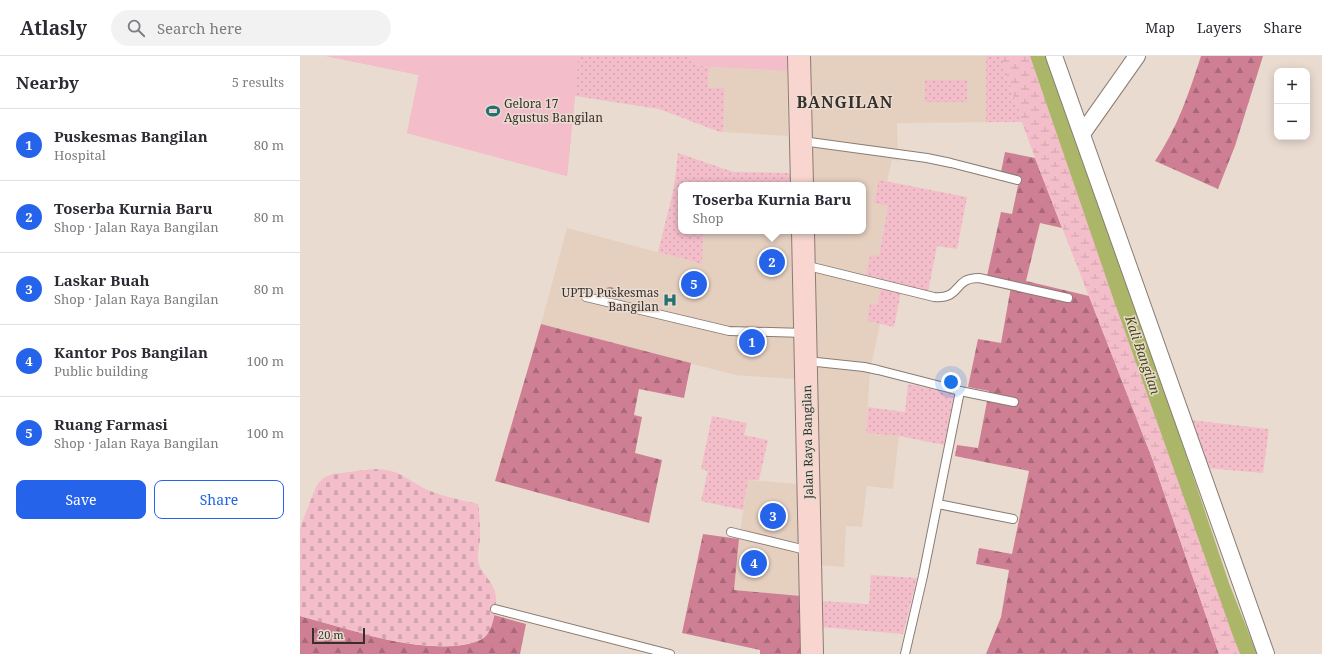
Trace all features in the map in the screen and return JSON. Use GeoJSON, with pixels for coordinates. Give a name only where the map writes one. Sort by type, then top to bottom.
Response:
{"type":"FeatureCollection","features":[{"type":"Feature","properties":{"kind":"main road"},"geometry":{"type":"LineString","coordinates":[[795,57],[801,141],[802,182]]}},
{"type":"Feature","properties":{"kind":"main road","name":"Jalan Raya Bangilan"},"geometry":{"type":"LineString","coordinates":[[803,234],[812,654]]}},
{"type":"Feature","properties":{"kind":"street"},"geometry":{"type":"LineString","coordinates":[[1054,56],[1266,654]]}},
{"type":"Feature","properties":{"kind":"street"},"geometry":{"type":"LineString","coordinates":[[1082,134],[1137,56]]}},
{"type":"Feature","properties":{"kind":"lane"},"geometry":{"type":"LineString","coordinates":[[801,141],[927,158],[1017,180]]}},
{"type":"Feature","properties":{"kind":"lane"},"geometry":{"type":"LineString","coordinates":[[804,265],[934,297],[949,296],[955,293],[960,284],[965,280],[979,278],[1068,298]]}},
{"type":"Feature","properties":{"kind":"lane"},"geometry":{"type":"LineString","coordinates":[[586,297],[729,331],[805,333]]}},
{"type":"Feature","properties":{"kind":"lane"},"geometry":{"type":"LineString","coordinates":[[806,361],[864,367],[960,391],[1014,402]]}},
{"type":"Feature","properties":{"kind":"lane"},"geometry":{"type":"LineString","coordinates":[[905,654],[938,504],[960,391]]}},
{"type":"Feature","properties":{"kind":"lane"},"geometry":{"type":"LineString","coordinates":[[938,504],[1013,519]]}},
{"type":"Feature","properties":{"kind":"lane"},"geometry":{"type":"LineString","coordinates":[[731,532],[810,552]]}},
{"type":"Feature","properties":{"kind":"lane"},"geometry":{"type":"LineString","coordinates":[[495,609],[670,654]]}},
{"type":"Feature","properties":{"kind":"shaded area"},"geometry":{"type":"Polygon","coordinates":[[[809,56],[1001,56],[1022,122],[897,123],[898,161],[892,160],[887,182],[879,181],[888,205],[879,256],[866,275],[883,279],[877,305],[867,321],[880,324],[870,371],[866,433],[899,436],[893,489],[867,486],[862,527],[846,526],[844,567],[820,565],[813,234],[866,234],[866,182],[812,182],[809,56]]]}},
{"type":"Feature","properties":{"kind":"shaded area"},"geometry":{"type":"Polygon","coordinates":[[[709,67],[787,71],[788,136],[723,132],[725,89],[708,88],[709,67]]]}},
{"type":"Feature","properties":{"kind":"shaded area","name":"UPTD Puskesmas Bangilan"},"geometry":{"type":"Polygon","coordinates":[[[567,228],[702,264],[703,234],[791,234],[795,379],[735,375],[541,324],[567,228]]]}},
{"type":"Feature","properties":{"kind":"shaded area"},"geometry":{"type":"Polygon","coordinates":[[[748,480],[798,484],[801,596],[734,590],[739,539],[748,480]]]}},
{"type":"Feature","properties":{"kind":"green space","name":"Gelora 17 Agustus Bangilan"},"geometry":{"type":"Polygon","coordinates":[[[326,56],[688,56],[699,65],[709,67],[708,88],[725,88],[723,132],[659,109],[575,96],[567,176],[407,133],[419,75],[326,56]]]}},
{"type":"Feature","properties":{"kind":"green space","name":"Gelora 17 Agustus Bangilan"},"geometry":{"type":"Polygon","coordinates":[[[326,56],[579,56],[567,176],[407,133],[419,75],[326,56]]]}},
{"type":"Feature","properties":{"kind":"green space"},"geometry":{"type":"Polygon","coordinates":[[[688,56],[787,56],[787,71],[709,67],[699,65],[688,56]]]}},
{"type":"Feature","properties":{"kind":"green space"},"geometry":{"type":"Polygon","coordinates":[[[986,56],[1001,56],[1022,122],[986,122],[986,56]]]}},
{"type":"Feature","properties":{"kind":"green space"},"geometry":{"type":"Polygon","coordinates":[[[1001,56],[1030,56],[1113,298],[1240,654],[1219,654],[1152,458],[1035,158],[1001,56]]]}},
{"type":"Feature","properties":{"kind":"green space"},"geometry":{"type":"Polygon","coordinates":[[[1201,56],[1263,56],[1235,146],[1218,189],[1155,161],[1176,123],[1187,97],[1201,56]]]}},
{"type":"Feature","properties":{"kind":"green space"},"geometry":{"type":"Polygon","coordinates":[[[925,80],[967,80],[967,102],[925,102],[925,80]]]}},
{"type":"Feature","properties":{"kind":"green space"},"geometry":{"type":"Polygon","coordinates":[[[1005,152],[1035,158],[1062,228],[1040,223],[1026,281],[1089,296],[1152,458],[1219,654],[986,654],[1001,617],[1009,570],[976,564],[979,548],[1012,554],[1029,471],[955,456],[957,445],[978,448],[989,391],[968,387],[978,339],[1001,343],[1012,281],[987,276],[1001,212],[1012,214],[1020,176],[1001,172],[1005,152]]]}},
{"type":"Feature","properties":{"kind":"green space"},"geometry":{"type":"Polygon","coordinates":[[[678,153],[733,172],[790,173],[790,182],[678,182],[678,234],[703,234],[702,264],[658,252],[674,188],[678,153]]]}},
{"type":"Feature","properties":{"kind":"green space"},"geometry":{"type":"Polygon","coordinates":[[[879,180],[967,197],[957,249],[937,246],[927,297],[901,292],[894,327],[867,321],[870,304],[877,305],[883,279],[866,275],[870,255],[879,256],[888,206],[874,203],[879,180]]]}},
{"type":"Feature","properties":{"kind":"green space"},"geometry":{"type":"Polygon","coordinates":[[[541,324],[691,363],[684,398],[639,389],[634,415],[642,417],[635,453],[662,460],[649,523],[495,481],[541,324]]]}},
{"type":"Feature","properties":{"kind":"green space"},"geometry":{"type":"Polygon","coordinates":[[[908,384],[954,394],[944,445],[899,436],[866,433],[868,407],[905,412],[908,384]]]}},
{"type":"Feature","properties":{"kind":"green space"},"geometry":{"type":"Polygon","coordinates":[[[712,416],[747,423],[744,435],[768,440],[759,480],[748,480],[743,510],[701,501],[708,471],[701,469],[712,416]]]}},
{"type":"Feature","properties":{"kind":"green space"},"geometry":{"type":"Polygon","coordinates":[[[1190,420],[1269,429],[1263,473],[1206,468],[1190,420]]]}},
{"type":"Feature","properties":{"kind":"green space"},"geometry":{"type":"Polygon","coordinates":[[[373,469],[398,473],[430,491],[478,504],[480,518],[480,540],[478,561],[480,567],[492,584],[496,595],[494,617],[490,631],[484,638],[472,643],[458,645],[442,646],[408,643],[392,641],[300,616],[300,528],[315,489],[319,482],[325,477],[333,474],[373,469]]]}},
{"type":"Feature","properties":{"kind":"green space"},"geometry":{"type":"Polygon","coordinates":[[[703,534],[739,539],[734,590],[801,596],[802,654],[760,654],[760,650],[682,633],[703,534]]]}},
{"type":"Feature","properties":{"kind":"green space"},"geometry":{"type":"Polygon","coordinates":[[[871,575],[917,578],[903,634],[821,627],[821,601],[869,604],[871,575]]]}},
{"type":"Feature","properties":{"kind":"green space"},"geometry":{"type":"Polygon","coordinates":[[[494,615],[526,624],[520,654],[300,654],[300,616],[392,641],[424,646],[456,646],[470,643],[485,637],[489,631],[494,615]]]}},
{"type":"Feature","properties":{"kind":"water","name":"Kali Bangilan"},"geometry":{"type":"Polygon","coordinates":[[[1030,56],[1046,56],[1176,425],[1229,583],[1257,654],[1240,654],[1233,636],[1113,298],[1030,56]]]}},
{"type":"Feature","properties":{"kind":"place","name":"Gelora 17 Agustus Bangilan"},"geometry":{"type":"Point","coordinates":[493,111]}},
{"type":"Feature","properties":{"kind":"place","name":"Toserba Kurnia Baru"},"geometry":{"type":"Point","coordinates":[772,262]}},
{"type":"Feature","properties":{"kind":"place","name":"Ruang Farmasi"},"geometry":{"type":"Point","coordinates":[694,284]}},
{"type":"Feature","properties":{"kind":"place","name":"UPTD Puskesmas Bangilan"},"geometry":{"type":"Point","coordinates":[670,300]}},
{"type":"Feature","properties":{"kind":"place","name":"Puskesmas Bangilan"},"geometry":{"type":"Point","coordinates":[752,342]}},
{"type":"Feature","properties":{"kind":"place","name":"Laskar Buah"},"geometry":{"type":"Point","coordinates":[773,516]}},
{"type":"Feature","properties":{"kind":"place","name":"Kantor Pos Bangilan"},"geometry":{"type":"Point","coordinates":[754,563]}},
{"type":"Feature","properties":{"kind":"district","name":"BANGILAN"},"geometry":{"type":"Point","coordinates":[845,102]}}]}
